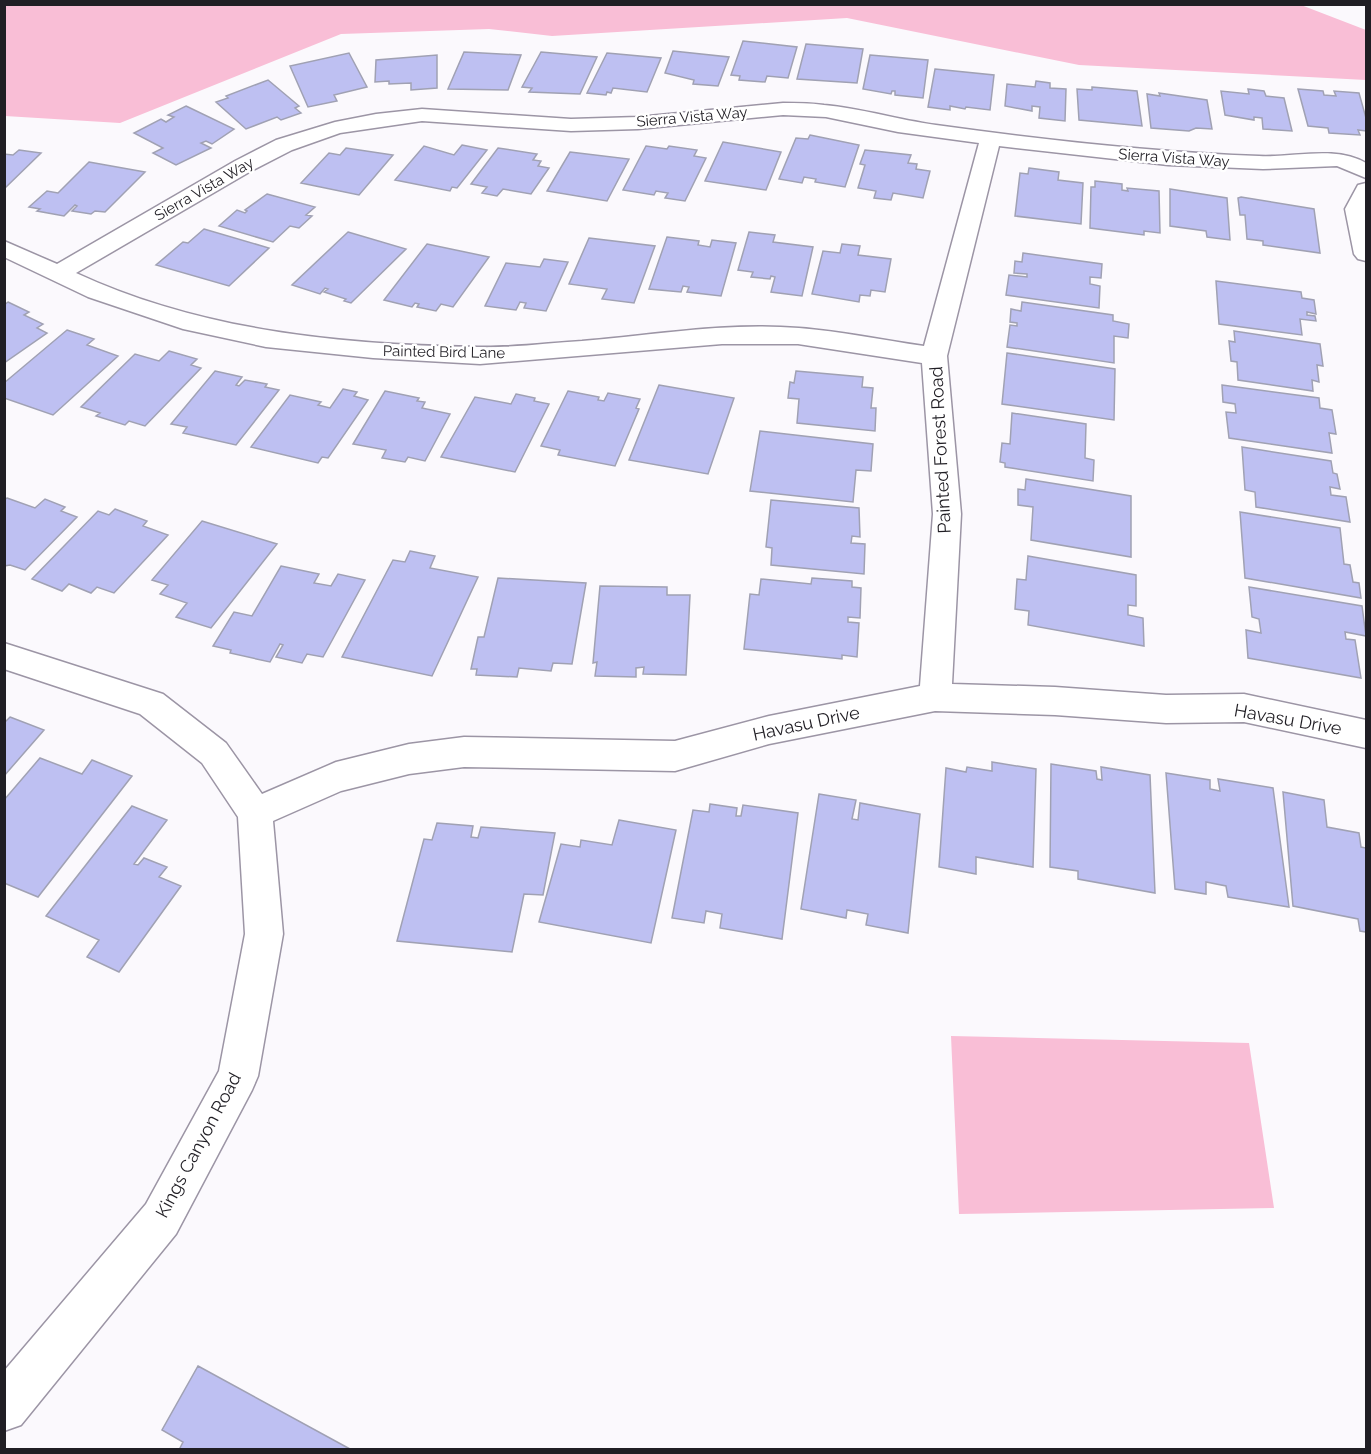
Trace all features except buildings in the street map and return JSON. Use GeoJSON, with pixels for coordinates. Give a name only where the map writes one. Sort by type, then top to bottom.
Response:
{"type":"FeatureCollection","features":[{"type":"Feature","properties":{"kind":"street","name":"Sierra Vista Way"},"geometry":{"type":"LineString","coordinates":[[59,273],[243,166],[284,145],[335,128],[376,120],[440,116],[572,125],[638,123],[783,109],[826,111],[898,126],[1168,159],[1263,163],[1312,163],[1337,160],[1363,169]]}},
{"type":"Feature","properties":{"kind":"street","name":"Painted Forest Road"},"geometry":{"type":"LineString","coordinates":[[935,697],[946,514],[934,356],[991,138]]}},
{"type":"Feature","properties":{"kind":"street"},"geometry":{"type":"LineString","coordinates":[[1366,190],[1356,210],[1366,254]]}},
{"type":"Feature","properties":{"kind":"street","name":"Painted Bird Lane"},"geometry":{"type":"LineString","coordinates":[[4,248],[97,292],[192,323],[267,339],[365,350],[480,356],[722,336],[798,336],[934,356]]}},
{"type":"Feature","properties":{"kind":"street"},"geometry":{"type":"LineString","coordinates":[[4,656],[151,704],[214,753],[255,813]]}},
{"type":"Feature","properties":{"kind":"street","name":"Havasu Drive"},"geometry":{"type":"LineString","coordinates":[[255,813],[336,777],[409,759],[464,752],[675,756],[769,730],[935,697],[1054,701],[1166,709],[1244,708],[1366,734]]}},
{"type":"Feature","properties":{"kind":"street","name":"Kings Canyon Road"},"geometry":{"type":"LineString","coordinates":[[4,1408],[161,1219],[238,1076],[264,934],[255,813]]}},
{"type":"Feature","properties":{"kind":"shaded area"},"geometry":{"type":"Polygon","coordinates":[[[4,5],[1301,5],[1366,30],[1366,80],[1079,65],[847,18],[552,36],[489,29],[341,34],[120,123],[5,116],[4,5]]]}},
{"type":"Feature","properties":{"kind":"shaded area"},"geometry":{"type":"Polygon","coordinates":[[[951,1036],[1249,1043],[1274,1208],[959,1214],[951,1036]]]}}]}
